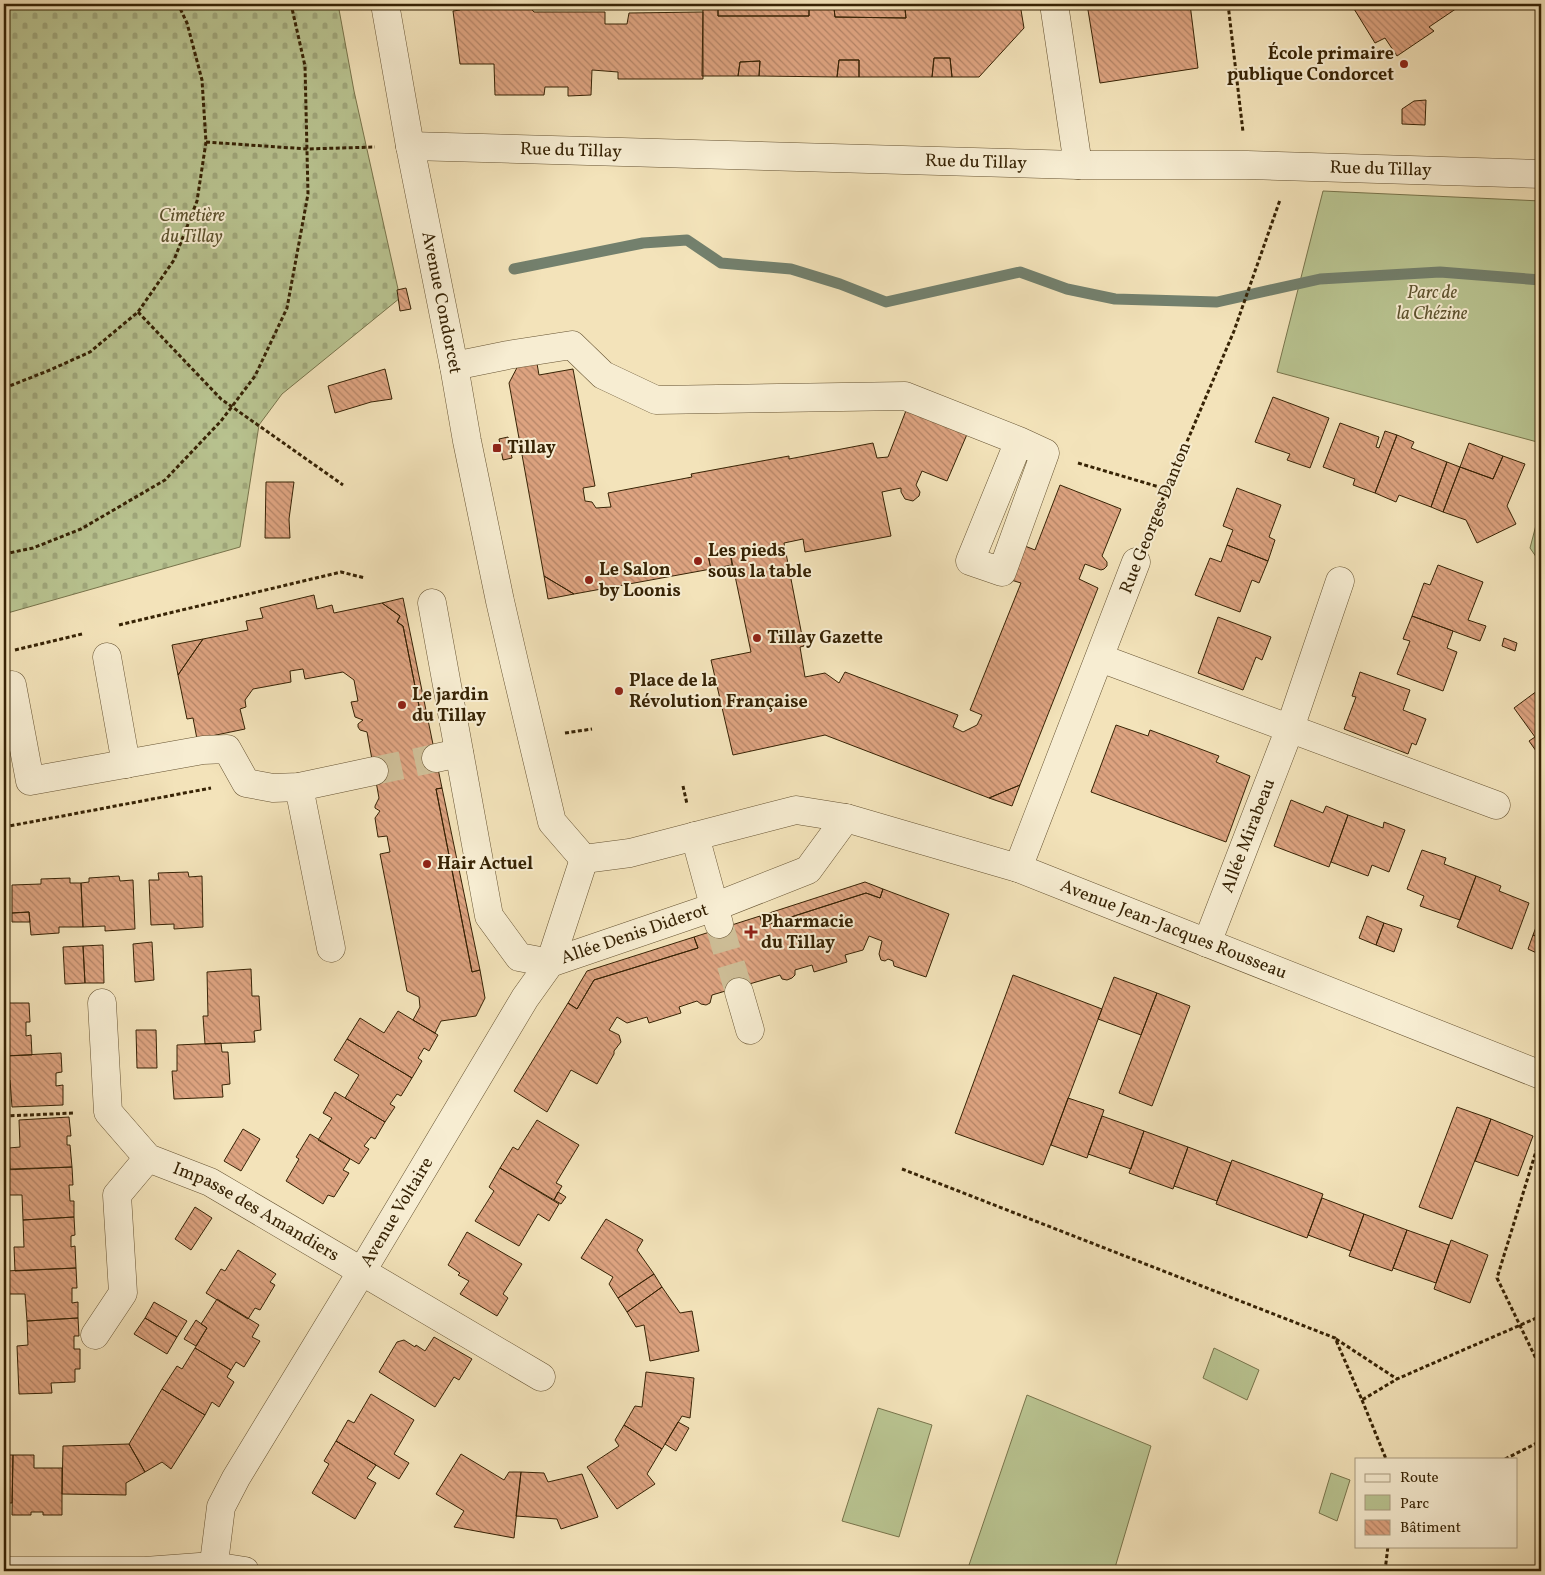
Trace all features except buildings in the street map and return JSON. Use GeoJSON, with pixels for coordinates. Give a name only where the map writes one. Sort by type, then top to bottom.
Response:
{"type":"FeatureCollection","features":[{"type":"Feature","properties":{"kind":"street","name":"Avenue Condorcet"},"geometry":{"type":"LineString","coordinates":[[385,4],[410,146],[500,601],[552,822],[584,859]]}},
{"type":"Feature","properties":{"kind":"street"},"geometry":{"type":"LineString","coordinates":[[1054,4],[1078,165]]}},
{"type":"Feature","properties":{"kind":"street","name":"Rue du Tillay"},"geometry":{"type":"LineString","coordinates":[[410,146],[1078,165],[1247,165],[1541,174]]}},
{"type":"Feature","properties":{"kind":"street"},"geometry":{"type":"LineString","coordinates":[[454,366],[508,354],[572,345],[603,375],[656,400],[905,396],[1019,440],[1045,453],[1002,572],[970,561],[1019,440]]}},
{"type":"Feature","properties":{"kind":"street","name":"Rue Georges Danton"},"geometry":{"type":"LineString","coordinates":[[1018,868],[1136,562]]}},
{"type":"Feature","properties":{"kind":"street","name":"Allée Mirabeau"},"geometry":{"type":"LineString","coordinates":[[1207,943],[1290,728],[1340,581]]}},
{"type":"Feature","properties":{"kind":"street","name":"Allée Denis Diderot"},"geometry":{"type":"LineString","coordinates":[[432,603],[447,755],[489,916],[518,957],[550,963],[716,916],[808,870],[846,818]]}},
{"type":"Feature","properties":{"kind":"street"},"geometry":{"type":"LineString","coordinates":[[107,657],[126,764]]}},
{"type":"Feature","properties":{"kind":"street"},"geometry":{"type":"LineString","coordinates":[[1100,658],[1496,805]]}},
{"type":"Feature","properties":{"kind":"street"},"geometry":{"type":"LineString","coordinates":[[12,685],[30,781],[203,750],[227,749],[246,783],[273,788],[299,787],[374,771]]}},
{"type":"Feature","properties":{"kind":"street"},"geometry":{"type":"LineString","coordinates":[[299,787],[330,948]]}},
{"type":"Feature","properties":{"kind":"street","name":"Avenue Jean-Jacques Rousseau"},"geometry":{"type":"LineString","coordinates":[[695,836],[796,810],[846,818],[1018,868],[1541,1075]]}},
{"type":"Feature","properties":{"kind":"street"},"geometry":{"type":"LineString","coordinates":[[584,859],[630,853],[695,836],[716,916]]}},
{"type":"Feature","properties":{"kind":"street","name":"Avenue Voltaire"},"geometry":{"type":"LineString","coordinates":[[213,1569],[222,1507],[236,1478],[525,998],[550,963],[584,859]]}},
{"type":"Feature","properties":{"kind":"street"},"geometry":{"type":"LineString","coordinates":[[739,992],[750,1030]]}},
{"type":"Feature","properties":{"kind":"street"},"geometry":{"type":"LineString","coordinates":[[102,1003],[108,1112]]}},
{"type":"Feature","properties":{"kind":"street","name":"Impasse des Amandiers"},"geometry":{"type":"LineString","coordinates":[[108,1112],[148,1158],[210,1182],[541,1377]]}},
{"type":"Feature","properties":{"kind":"street"},"geometry":{"type":"LineString","coordinates":[[95,1334],[123,1293],[117,1195],[148,1158]]}},
{"type":"Feature","properties":{"kind":"street"},"geometry":{"type":"LineString","coordinates":[[4,1571],[213,1569],[246,1571]]}},
{"type":"Feature","properties":{"kind":"path"},"geometry":{"type":"LineString","coordinates":[[4,387],[50,370],[90,352],[138,312],[174,260],[197,201],[206,142],[202,80],[187,23],[178,4]]}},
{"type":"Feature","properties":{"kind":"path"},"geometry":{"type":"LineString","coordinates":[[4,554],[34,548],[81,529],[165,480],[222,421],[255,376],[287,308],[308,194],[305,66],[291,4]]}},
{"type":"Feature","properties":{"kind":"path"},"geometry":{"type":"LineString","coordinates":[[1228,4],[1247,165]]}},
{"type":"Feature","properties":{"kind":"path"},"geometry":{"type":"LineString","coordinates":[[206,142],[307,149],[410,146]]}},
{"type":"Feature","properties":{"kind":"path","name":"Rue Georges Danton"},"geometry":{"type":"LineString","coordinates":[[1136,562],[1234,331],[1292,167]]}},
{"type":"Feature","properties":{"kind":"path"},"geometry":{"type":"LineString","coordinates":[[138,312],[221,399],[344,485]]}},
{"type":"Feature","properties":{"kind":"path"},"geometry":{"type":"LineString","coordinates":[[1045,453],[1166,489]]}},
{"type":"Feature","properties":{"kind":"path"},"geometry":{"type":"LineString","coordinates":[[118,626],[341,572],[364,578]]}},
{"type":"Feature","properties":{"kind":"path"},"geometry":{"type":"LineString","coordinates":[[13,650],[89,632]]}},
{"type":"Feature","properties":{"kind":"path"},"geometry":{"type":"LineString","coordinates":[[561,733],[592,730]]}},
{"type":"Feature","properties":{"kind":"path"},"geometry":{"type":"LineString","coordinates":[[4,827],[223,785],[246,783]]}},
{"type":"Feature","properties":{"kind":"path"},"geometry":{"type":"LineString","coordinates":[[4,1116],[108,1112]]}},
{"type":"Feature","properties":{"kind":"path"},"geometry":{"type":"LineString","coordinates":[[1541,1135],[1497,1278],[1541,1369]]}},
{"type":"Feature","properties":{"kind":"path"},"geometry":{"type":"LineString","coordinates":[[902,1169],[1335,1338],[1397,1379]]}},
{"type":"Feature","properties":{"kind":"path"},"geometry":{"type":"LineString","coordinates":[[1362,1400],[1397,1379],[1541,1316]]}},
{"type":"Feature","properties":{"kind":"path"},"geometry":{"type":"LineString","coordinates":[[1335,1338],[1386,1458]]}},
{"type":"Feature","properties":{"kind":"path"},"geometry":{"type":"LineString","coordinates":[[1507,1458],[1541,1441]]}},
{"type":"Feature","properties":{"kind":"path"},"geometry":{"type":"LineString","coordinates":[[1385,1571],[1388,1548]]}},
{"type":"Feature","properties":{"kind":"green space","name":"Cimetière du Tillay"},"geometry":{"type":"Polygon","coordinates":[[[4,4],[338,4],[354,91],[400,298],[282,394],[259,425],[240,547],[4,614],[4,4]]]}},
{"type":"Feature","properties":{"kind":"green space","name":"Parc de la Chézine"},"geometry":{"type":"Polygon","coordinates":[[[1323,191],[1541,201],[1541,443],[1277,372],[1323,191]]]}},
{"type":"Feature","properties":{"kind":"green space"},"geometry":{"type":"Polygon","coordinates":[[[1541,506],[1541,564],[1530,548],[1541,506]]]}},
{"type":"Feature","properties":{"kind":"green space"},"geometry":{"type":"Polygon","coordinates":[[[1214,1348],[1259,1370],[1247,1400],[1203,1378],[1214,1348]]]}},
{"type":"Feature","properties":{"kind":"green space"},"geometry":{"type":"Polygon","coordinates":[[[1027,1395],[1151,1446],[1114,1571],[977,1571],[968,1568],[1027,1395]]]}},
{"type":"Feature","properties":{"kind":"green space"},"geometry":{"type":"Polygon","coordinates":[[[878,1408],[932,1425],[899,1537],[842,1521],[878,1408]]]}},
{"type":"Feature","properties":{"kind":"green space"},"geometry":{"type":"Polygon","coordinates":[[[1331,1473],[1350,1480],[1337,1521],[1319,1513],[1331,1473]]]}},
{"type":"Feature","properties":{"kind":"waterway"},"geometry":{"type":"LineString","coordinates":[[514,269],[643,243],[687,240],[721,263],[791,269],[840,284],[886,302],[1020,272],[1067,289],[1115,299],[1217,302],[1320,279],[1440,272],[1541,280]]}},
{"type":"Feature","properties":{"kind":"tunnel"},"geometry":{"type":"LineString","coordinates":[[374,771],[436,758]]}},
{"type":"Feature","properties":{"kind":"tunnel"},"geometry":{"type":"LineString","coordinates":[[719,924],[739,992]]}},
{"type":"Feature","properties":{"kind":"place","name":"École primaire publique Condorcet"},"geometry":{"type":"Point","coordinates":[1404,64]}},
{"type":"Feature","properties":{"kind":"place","name":"Tillay"},"geometry":{"type":"Point","coordinates":[497,448]}},
{"type":"Feature","properties":{"kind":"place","name":"Les pieds sous la table"},"geometry":{"type":"Point","coordinates":[698,561]}},
{"type":"Feature","properties":{"kind":"place","name":"Le Salon by Loonis"},"geometry":{"type":"Point","coordinates":[589,580]}},
{"type":"Feature","properties":{"kind":"place","name":"Tillay Gazette"},"geometry":{"type":"Point","coordinates":[757,638]}},
{"type":"Feature","properties":{"kind":"place","name":"Place de la Révolution Française"},"geometry":{"type":"Point","coordinates":[619,691]}},
{"type":"Feature","properties":{"kind":"place","name":"Le jardin du Tillay"},"geometry":{"type":"Point","coordinates":[402,705]}},
{"type":"Feature","properties":{"kind":"place","name":"Hair Actuel"},"geometry":{"type":"Point","coordinates":[427,864]}},
{"type":"Feature","properties":{"kind":"place","name":"Pharmacie du Tillay"},"geometry":{"type":"Point","coordinates":[751,932]}}]}
